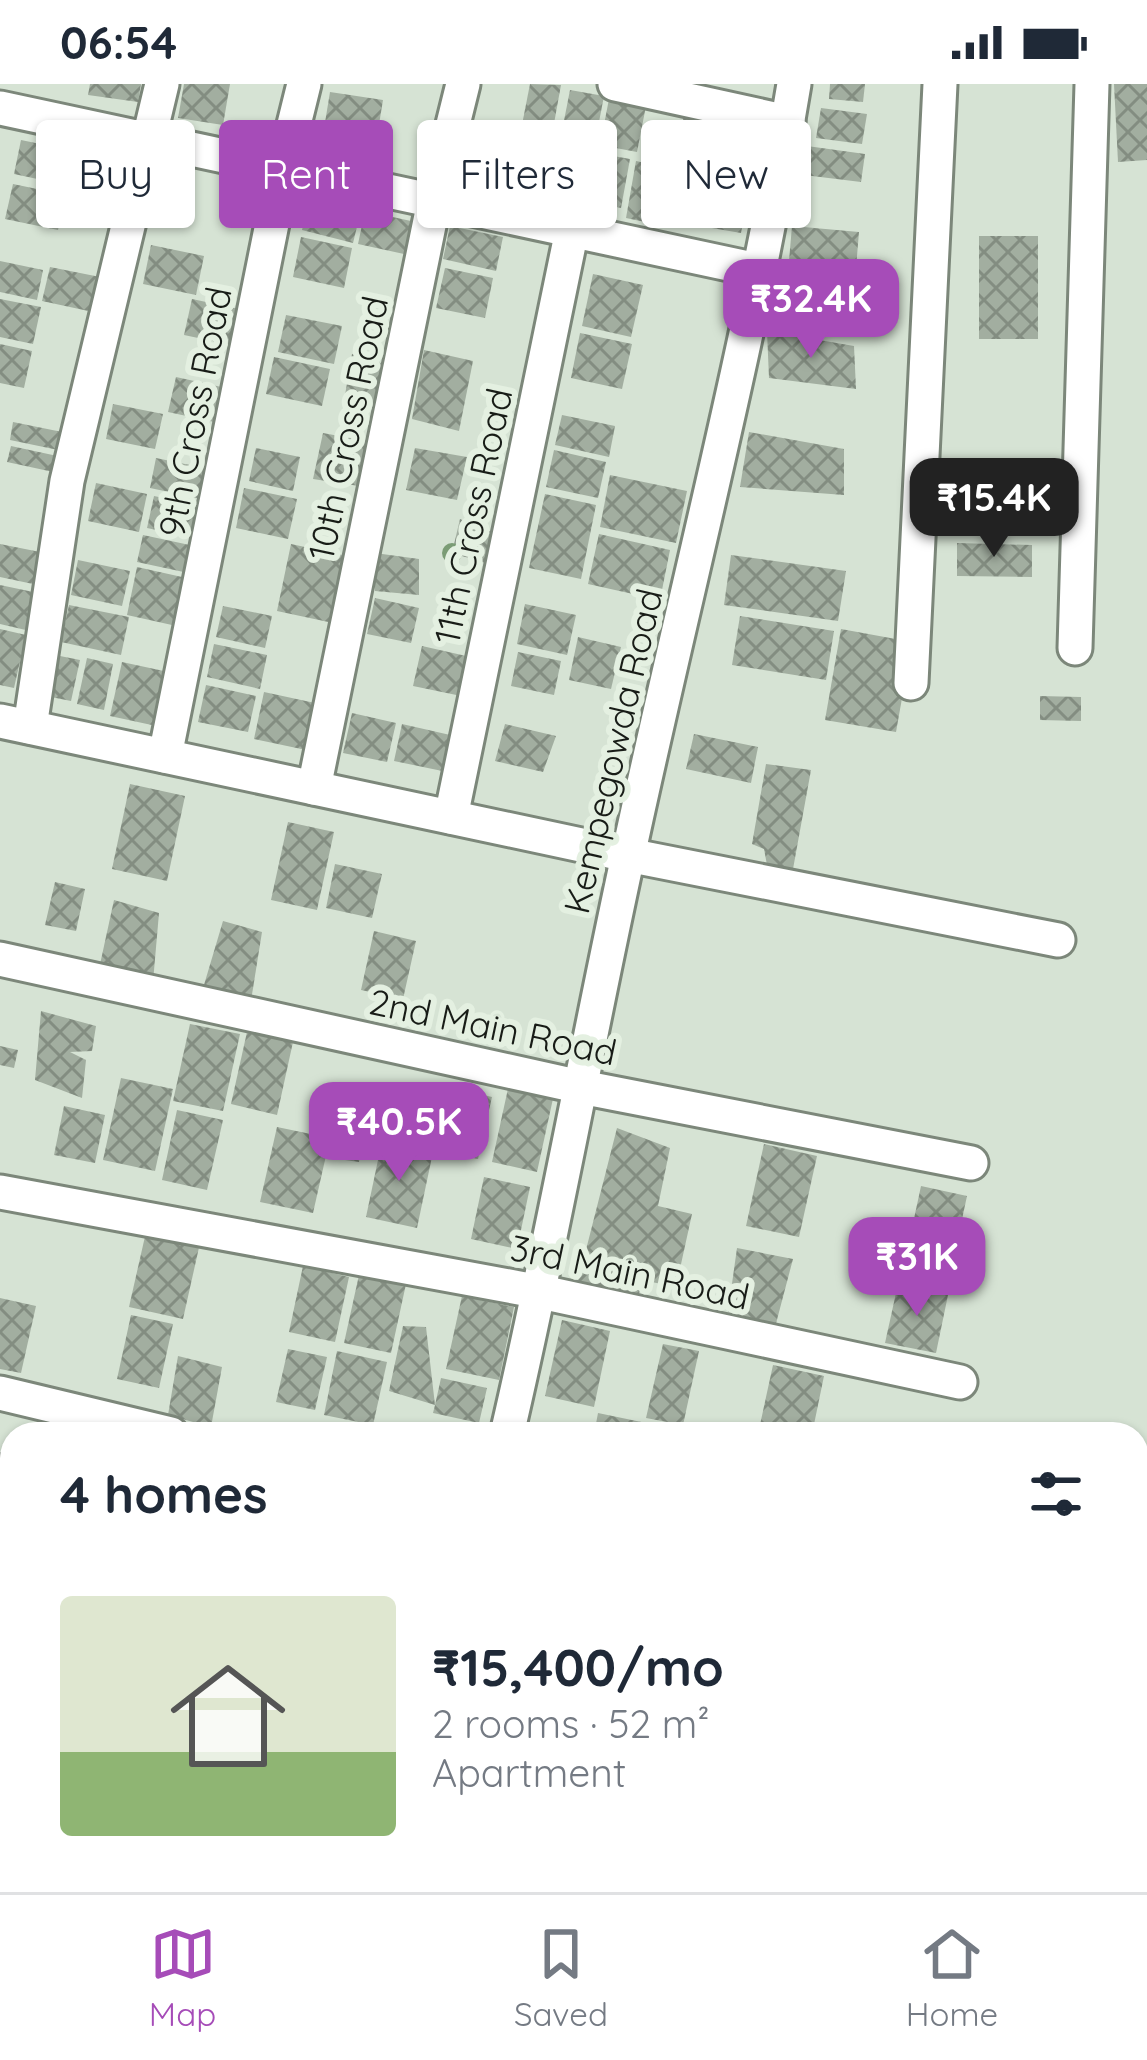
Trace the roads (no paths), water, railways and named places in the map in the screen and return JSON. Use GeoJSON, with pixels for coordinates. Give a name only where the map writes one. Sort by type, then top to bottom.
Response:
{"type":"FeatureCollection","features":[{"type":"Feature","properties":{"kind":"street"},"geometry":{"type":"LineString","coordinates":[[154,120],[162,84]]}},
{"type":"Feature","properties":{"kind":"street","name":"9th Cross Road"},"geometry":{"type":"LineString","coordinates":[[295,120],[304,84]]}},
{"type":"Feature","properties":{"kind":"street","name":"10th Cross Road"},"geometry":{"type":"LineString","coordinates":[[454,120],[463,84]]}},
{"type":"Feature","properties":{"kind":"street"},"geometry":{"type":"LineString","coordinates":[[615,84],[779,120]]}},
{"type":"Feature","properties":{"kind":"street","name":"Kempegowda Road"},"geometry":{"type":"LineString","coordinates":[[788,120],[794,84]]}},
{"type":"Feature","properties":{"kind":"street"},"geometry":{"type":"LineString","coordinates":[[911,683],[940,84]]}},
{"type":"Feature","properties":{"kind":"street"},"geometry":{"type":"LineString","coordinates":[[1075,648],[1092,84]]}},
{"type":"Feature","properties":{"kind":"street"},"geometry":{"type":"LineString","coordinates":[[3,106],[64,120]]}},
{"type":"Feature","properties":{"kind":"street"},"geometry":{"type":"LineString","coordinates":[[129,228],[15,724],[628,855],[1058,940]]}},
{"type":"Feature","properties":{"kind":"street","name":"9th Cross Road"},"geometry":{"type":"LineString","coordinates":[[165,756],[271,228]]}},
{"type":"Feature","properties":{"kind":"street","name":"10th Cross Road"},"geometry":{"type":"LineString","coordinates":[[314,788],[428,228]]}},
{"type":"Feature","properties":{"kind":"street"},"geometry":{"type":"LineString","coordinates":[[562,228],[757,270]]}},
{"type":"Feature","properties":{"kind":"street","name":"Kempegowda Road"},"geometry":{"type":"LineString","coordinates":[[510,1422],[766,228]]}},
{"type":"Feature","properties":{"kind":"street","name":"11th Cross Road"},"geometry":{"type":"LineString","coordinates":[[451,817],[572,230]]}},
{"type":"Feature","properties":{"kind":"street","name":"2nd Main Road"},"geometry":{"type":"LineString","coordinates":[[0,959],[580,1087],[971,1163]]}},
{"type":"Feature","properties":{"kind":"street","name":"3rd Main Road"},"geometry":{"type":"LineString","coordinates":[[0,1192],[541,1292],[960,1382]]}},
{"type":"Feature","properties":{"kind":"street"},"geometry":{"type":"LineString","coordinates":[[0,1393],[73,1422]]}}]}
